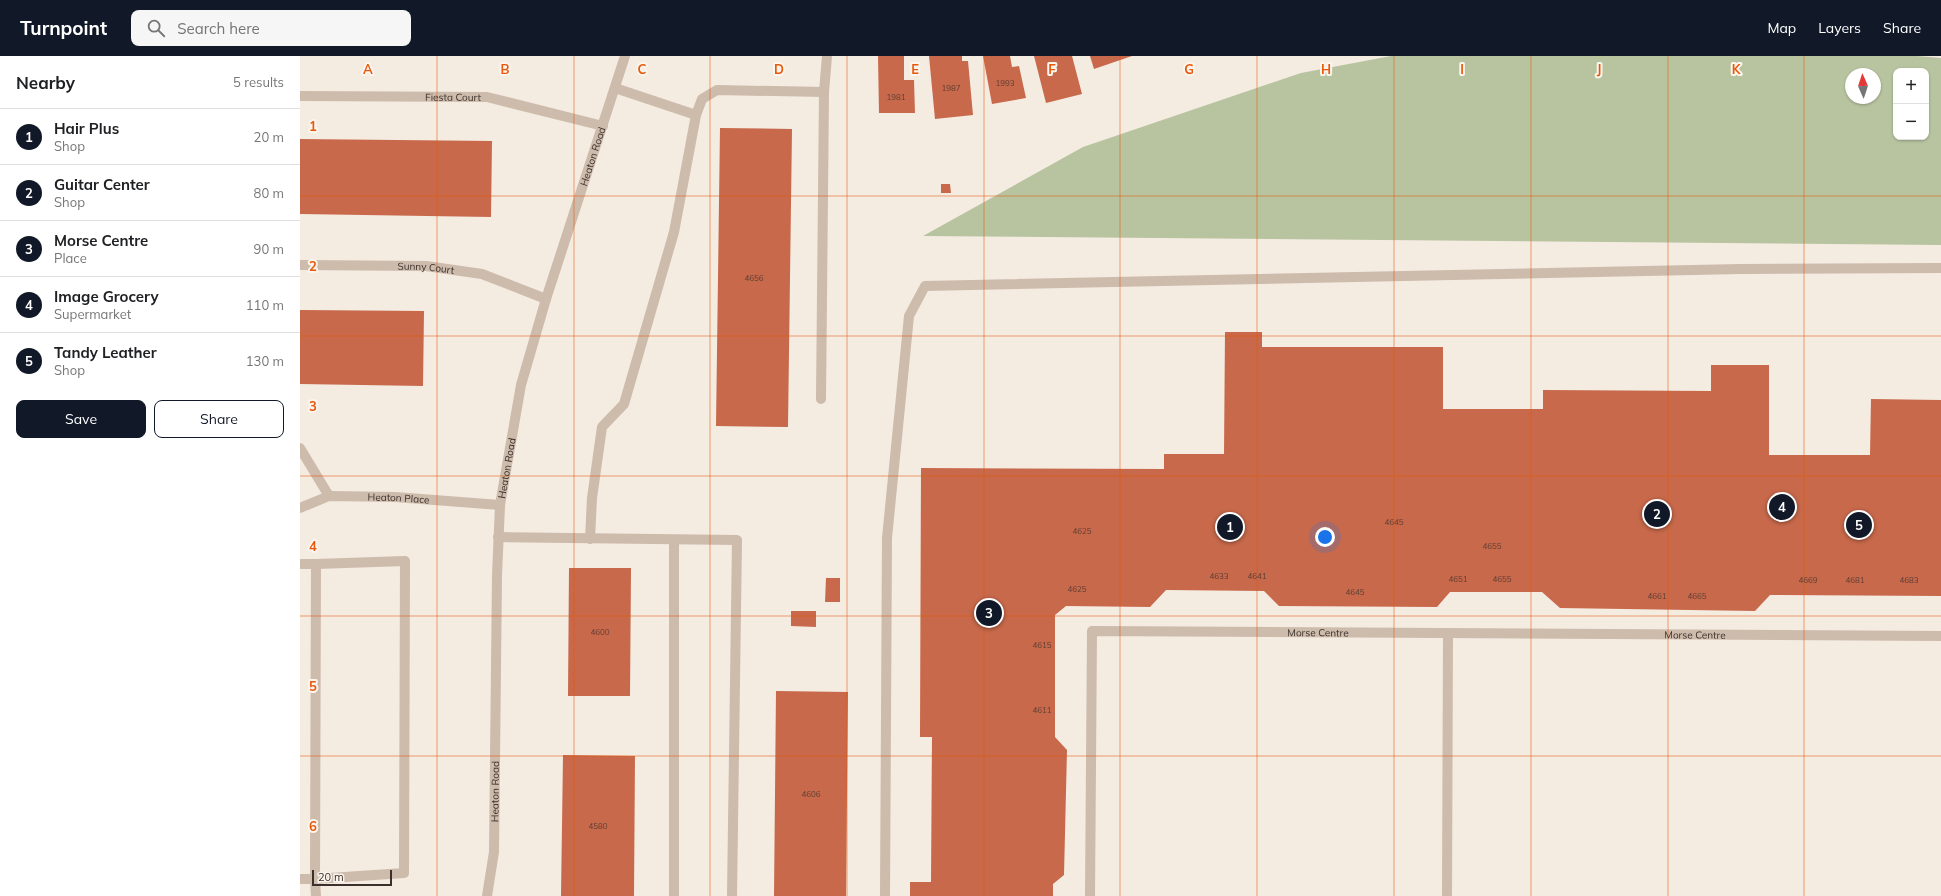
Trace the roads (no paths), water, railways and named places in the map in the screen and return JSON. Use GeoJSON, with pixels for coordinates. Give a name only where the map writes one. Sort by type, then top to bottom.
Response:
{"type":"FeatureCollection","features":[{"type":"Feature","properties":{"kind":"street","name":"Heaton Road"},"geometry":{"type":"LineString","coordinates":[[487,896],[489,893],[494,852],[498,537],[500,505],[521,385],[546,299],[626,56]]}},
{"type":"Feature","properties":{"kind":"street"},"geometry":{"type":"LineString","coordinates":[[821,399],[824,92],[827,56]]}},
{"type":"Feature","properties":{"kind":"street"},"geometry":{"type":"LineString","coordinates":[[615,88],[696,115]]}},
{"type":"Feature","properties":{"kind":"street"},"geometry":{"type":"LineString","coordinates":[[590,539],[592,498],[602,427],[624,404],[674,232],[696,115],[702,99],[717,90],[824,92]]}},
{"type":"Feature","properties":{"kind":"street","name":"Fiesta Court"},"geometry":{"type":"LineString","coordinates":[[300,96],[487,97],[603,126]]}},
{"type":"Feature","properties":{"kind":"street","name":"Sunny Court"},"geometry":{"type":"LineString","coordinates":[[300,265],[426,266],[482,274],[546,299]]}},
{"type":"Feature","properties":{"kind":"street"},"geometry":{"type":"LineString","coordinates":[[885,896],[887,538],[909,316],[925,286],[1733,270],[1941,268]]}},
{"type":"Feature","properties":{"kind":"street"},"geometry":{"type":"LineString","coordinates":[[300,448],[329,496]]}},
{"type":"Feature","properties":{"kind":"street","name":"Heaton Place"},"geometry":{"type":"LineString","coordinates":[[300,508],[329,496],[395,497],[500,505]]}},
{"type":"Feature","properties":{"kind":"street"},"geometry":{"type":"LineString","coordinates":[[498,537],[738,540],[732,896]]}},
{"type":"Feature","properties":{"kind":"street"},"geometry":{"type":"LineString","coordinates":[[674,540],[674,896]]}},
{"type":"Feature","properties":{"kind":"street"},"geometry":{"type":"LineString","coordinates":[[300,564],[405,561],[404,873],[300,879]]}},
{"type":"Feature","properties":{"kind":"street"},"geometry":{"type":"LineString","coordinates":[[316,564],[316,896]]}},
{"type":"Feature","properties":{"kind":"street","name":"Morse Centre"},"geometry":{"type":"LineString","coordinates":[[1090,896],[1092,631],[1941,636]]}},
{"type":"Feature","properties":{"kind":"street"},"geometry":{"type":"LineString","coordinates":[[1447,896],[1448,634]]}},
{"type":"Feature","properties":{"kind":"place","name":"Image Grocery"},"geometry":{"type":"Point","coordinates":[1782,507]}},
{"type":"Feature","properties":{"kind":"place","name":"Guitar Center"},"geometry":{"type":"Point","coordinates":[1657,514]}},
{"type":"Feature","properties":{"kind":"place","name":"Tandy Leather"},"geometry":{"type":"Point","coordinates":[1859,525]}},
{"type":"Feature","properties":{"kind":"place","name":"Hair Plus"},"geometry":{"type":"Point","coordinates":[1230,527]}},
{"type":"Feature","properties":{"kind":"place","name":"Morse Centre"},"geometry":{"type":"Point","coordinates":[989,613]}}]}
